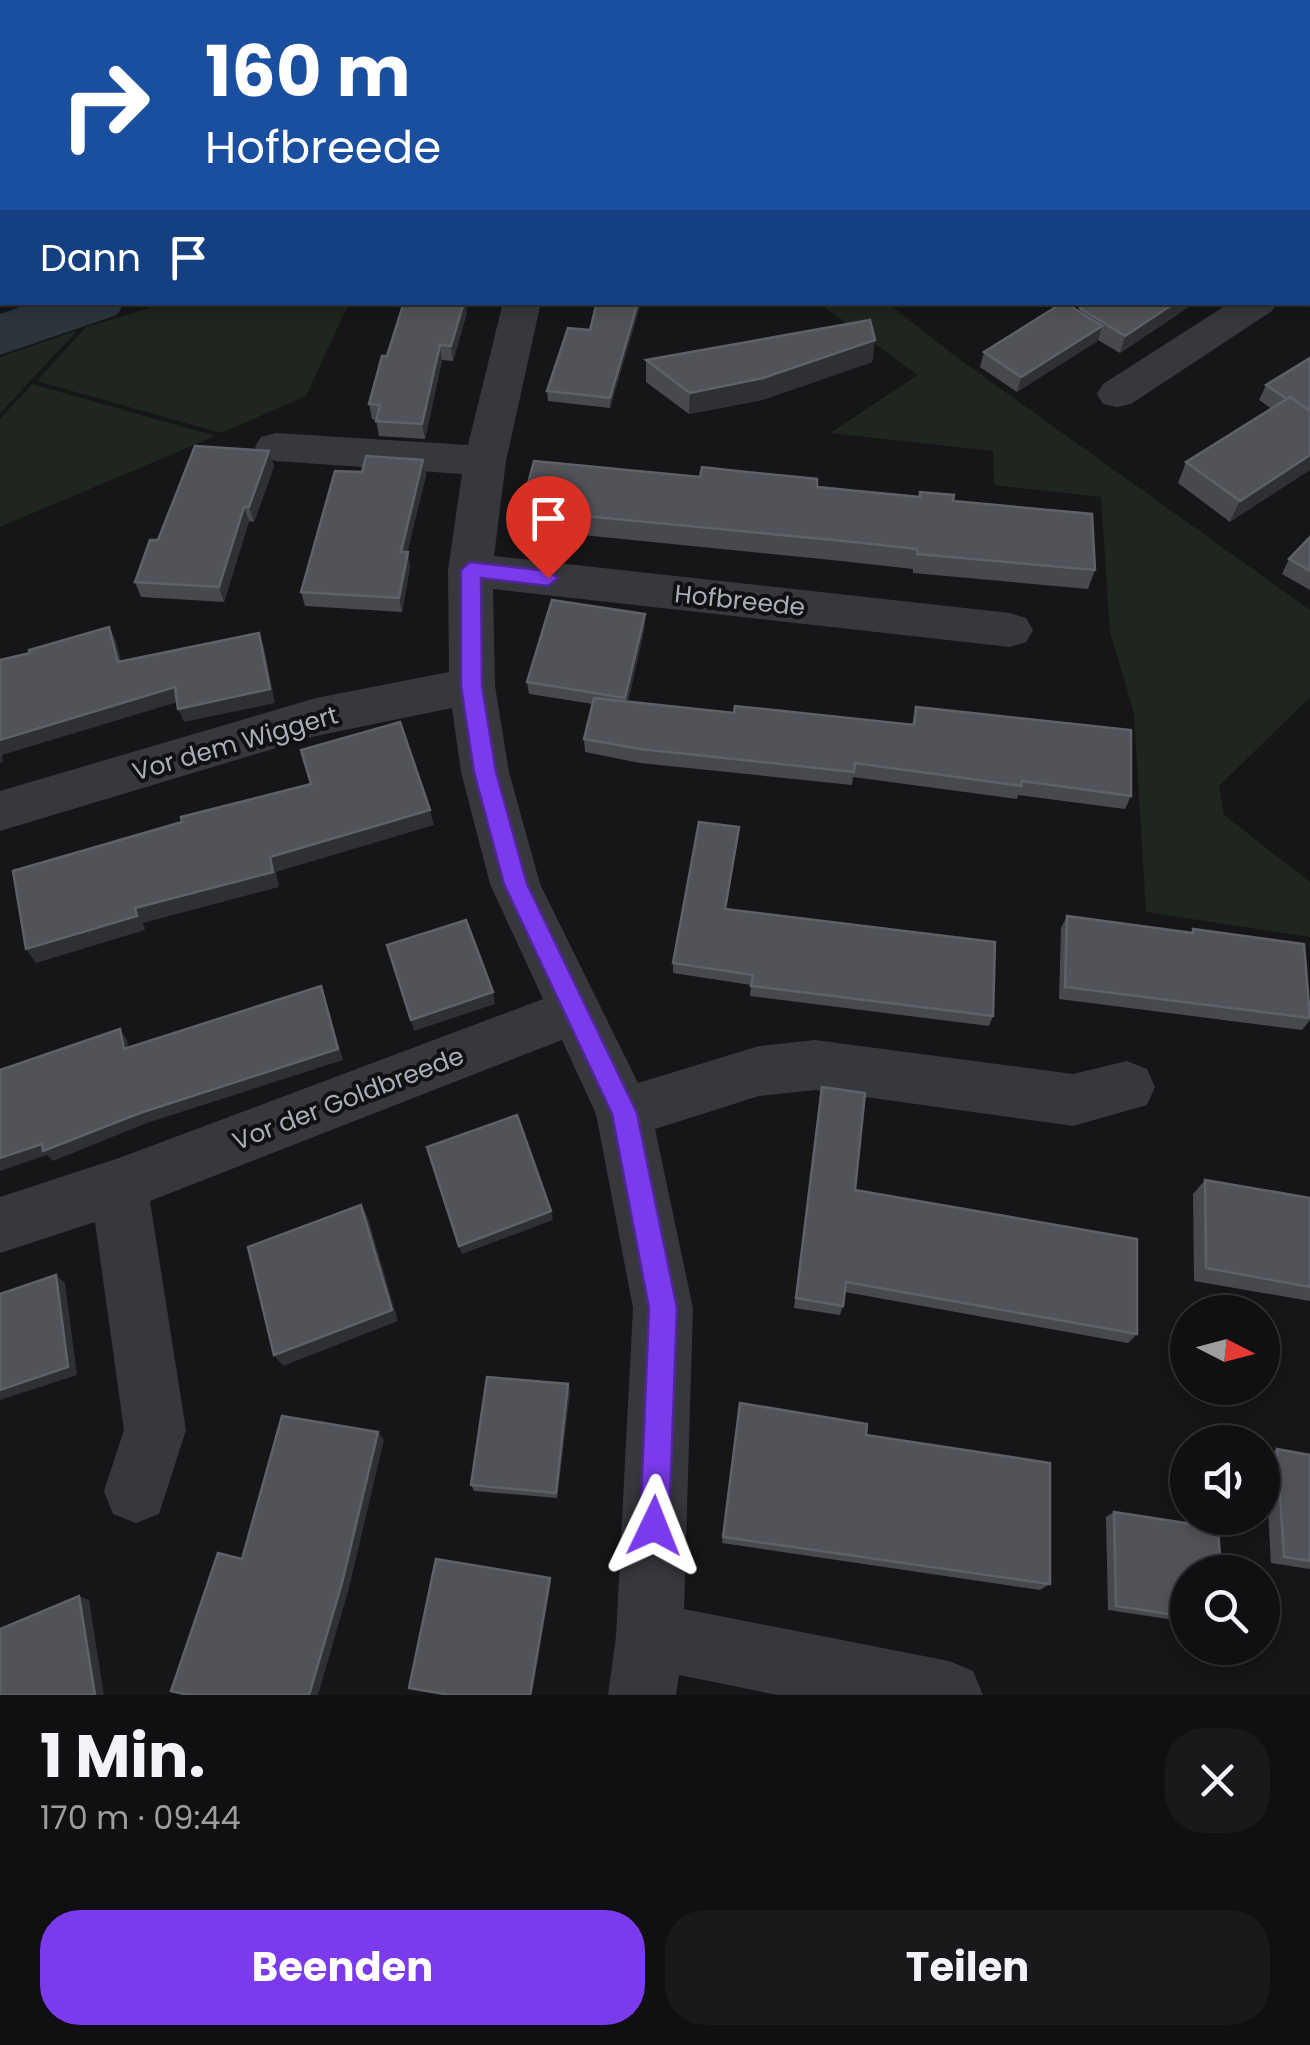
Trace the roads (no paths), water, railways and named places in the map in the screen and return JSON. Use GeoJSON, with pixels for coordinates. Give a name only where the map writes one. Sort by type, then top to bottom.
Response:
{"type":"FeatureCollection","features":[{"type":"Feature","properties":{"kind":"street"},"geometry":{"type":"LineString","coordinates":[[521,305],[484,460],[470,570],[472,686],[485,772],[516,884],[624,1113],[663,1308],[646,1665],[950,1695]]}},
{"type":"Feature","properties":{"kind":"street"},"geometry":{"type":"LineString","coordinates":[[1117,394],[1254,305]]}},
{"type":"Feature","properties":{"kind":"street"},"geometry":{"type":"LineString","coordinates":[[276,447],[484,460]]}},
{"type":"Feature","properties":{"kind":"street","name":"Hofbreede"},"geometry":{"type":"LineString","coordinates":[[470,570],[1010,630]]}},
{"type":"Feature","properties":{"kind":"street","name":"Vor dem Wiggert"},"geometry":{"type":"LineString","coordinates":[[0,811],[316,717],[472,686]]}},
{"type":"Feature","properties":{"kind":"street","name":"Vor der Goldbreede"},"geometry":{"type":"LineString","coordinates":[[0,1225],[120,1186],[578,1010]]}},
{"type":"Feature","properties":{"kind":"street"},"geometry":{"type":"LineString","coordinates":[[624,1113],[759,1071],[814,1065],[1073,1100],[1127,1087]]}},
{"type":"Feature","properties":{"kind":"street"},"geometry":{"type":"LineString","coordinates":[[120,1186],[156,1430],[136,1490]]}},
{"type":"Feature","properties":{"kind":"waterway"},"geometry":{"type":"LineString","coordinates":[[0,335],[87,305]]}}]}
